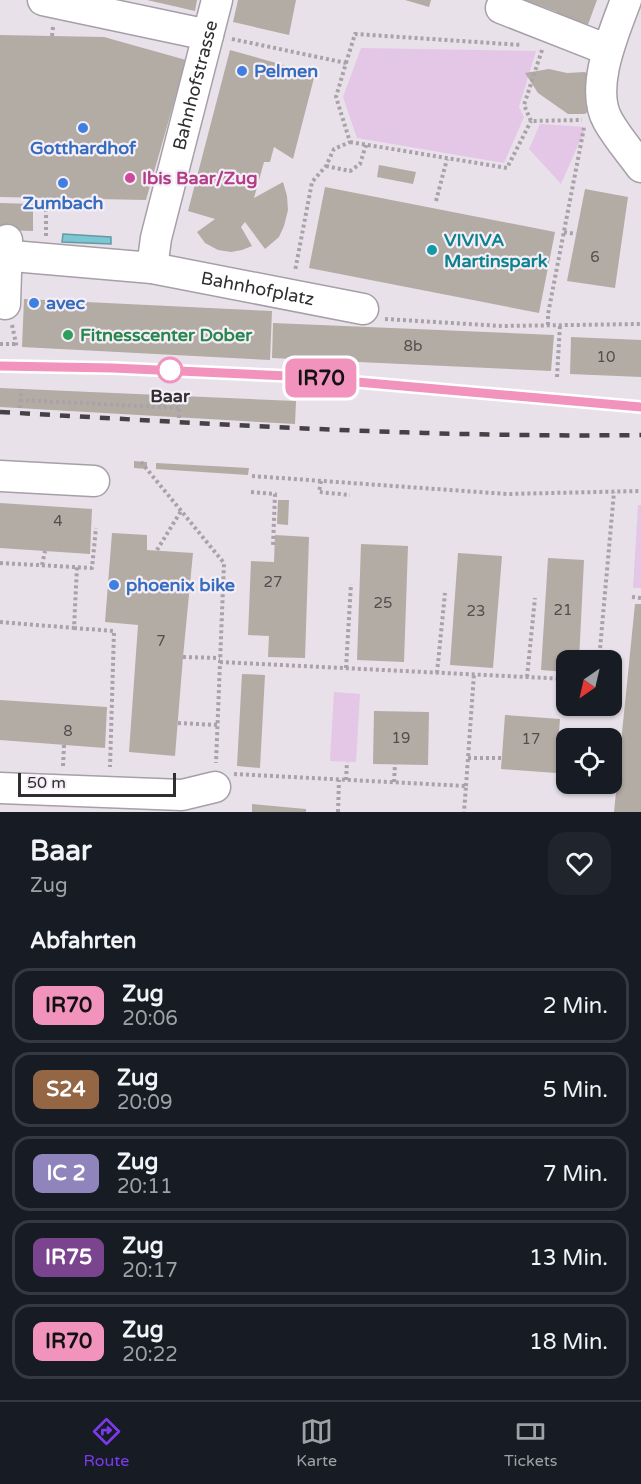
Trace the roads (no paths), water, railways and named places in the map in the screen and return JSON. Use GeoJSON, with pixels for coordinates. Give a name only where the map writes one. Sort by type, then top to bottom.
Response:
{"type":"FeatureCollection","features":[{"type":"Feature","properties":{"kind":"street"},"geometry":{"type":"LineString","coordinates":[[42,0],[208,34]]}},
{"type":"Feature","properties":{"kind":"street","name":"Bahnhofstrasse"},"geometry":{"type":"LineString","coordinates":[[152,268],[156,238],[217,0]]}},
{"type":"Feature","properties":{"kind":"street"},"geometry":{"type":"LineString","coordinates":[[630,4],[608,50],[603,66],[603,106],[607,120],[641,167]]}},
{"type":"Feature","properties":{"kind":"street"},"geometry":{"type":"LineString","coordinates":[[501,8],[608,50]]}},
{"type":"Feature","properties":{"kind":"street"},"geometry":{"type":"LineString","coordinates":[[2,271],[36,241],[77,262]]}},
{"type":"Feature","properties":{"kind":"street"},"geometry":{"type":"LineString","coordinates":[[2,271],[77,262],[152,268]]}},
{"type":"Feature","properties":{"kind":"street","name":"Bahnhofplatz"},"geometry":{"type":"LineString","coordinates":[[152,268],[363,309]]}},
{"type":"Feature","properties":{"kind":"street"},"geometry":{"type":"LineString","coordinates":[[0,476],[94,481]]}},
{"type":"Feature","properties":{"kind":"street"},"geometry":{"type":"LineString","coordinates":[[0,788],[182,795],[215,780]]}},
{"type":"Feature","properties":{"kind":"water"},"geometry":{"type":"Polygon","coordinates":[[[63,234],[111,237],[111,244],[62,242],[63,234]]]}},
{"type":"Feature","properties":{"kind":"railway"},"geometry":{"type":"LineString","coordinates":[[0,366],[93,367],[289,376],[641,407]]}},
{"type":"Feature","properties":{"kind":"railway"},"geometry":{"type":"LineString","coordinates":[[0,412],[401,432],[641,435]]}},
{"type":"Feature","properties":{"kind":"train","name":"IR70"},"geometry":{"type":"LineString","coordinates":[[0,366],[113,368],[289,376],[641,407]]}},
{"type":"Feature","properties":{"kind":"place","name":"Pelmen"},"geometry":{"type":"Point","coordinates":[242,71]}},
{"type":"Feature","properties":{"kind":"place","name":"Gotthardhof"},"geometry":{"type":"Point","coordinates":[83,128]}},
{"type":"Feature","properties":{"kind":"place","name":"Ibis Baar/Zug"},"geometry":{"type":"Point","coordinates":[130,178]}},
{"type":"Feature","properties":{"kind":"place","name":"Zumbach"},"geometry":{"type":"Point","coordinates":[63,183]}},
{"type":"Feature","properties":{"kind":"place","name":"VIVIVA Martinspark"},"geometry":{"type":"Point","coordinates":[432,250]}},
{"type":"Feature","properties":{"kind":"place","name":"avec"},"geometry":{"type":"Point","coordinates":[34,303]}},
{"type":"Feature","properties":{"kind":"place","name":"Fitnesscenter Dober"},"geometry":{"type":"Point","coordinates":[68,335]}},
{"type":"Feature","properties":{"kind":"place","name":"Baar"},"geometry":{"type":"Point","coordinates":[170,370]}},
{"type":"Feature","properties":{"kind":"place","name":"phoenix bike"},"geometry":{"type":"Point","coordinates":[114,585]}}]}
